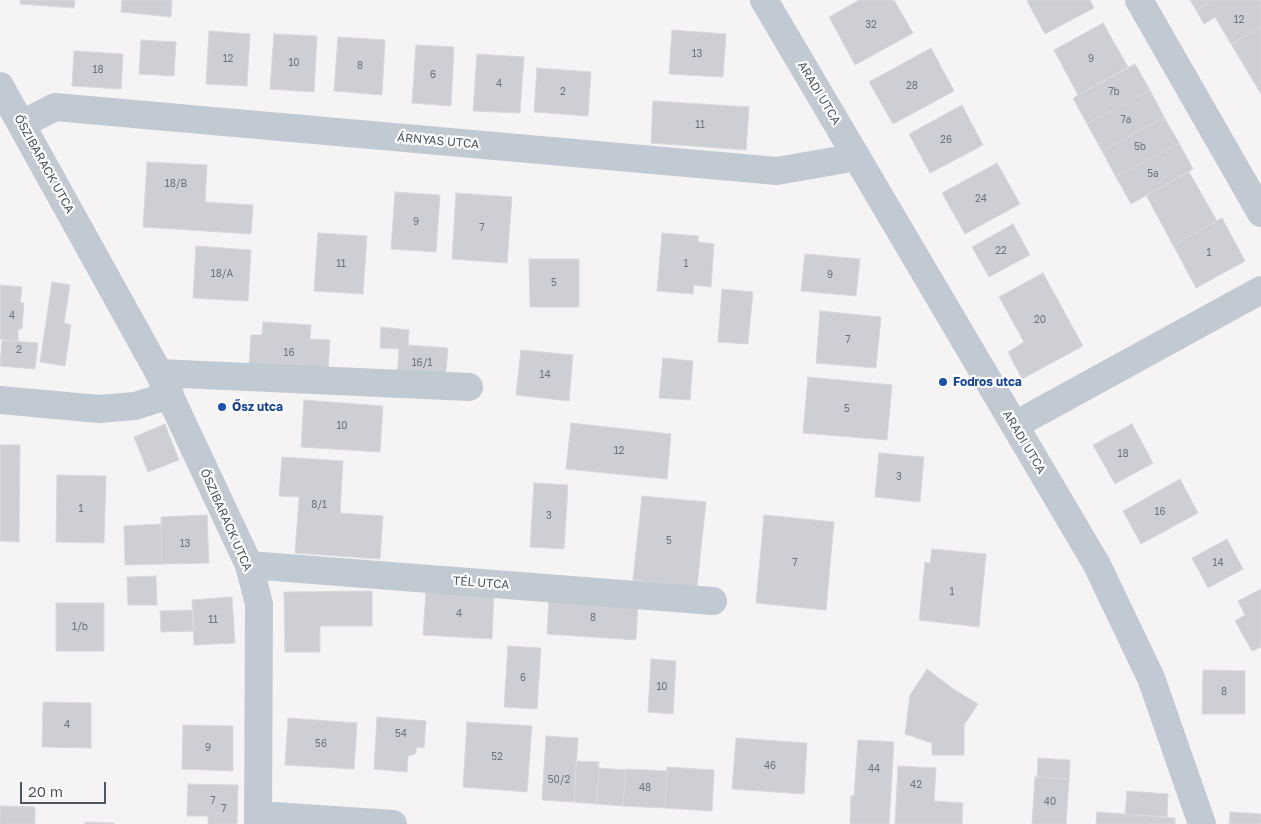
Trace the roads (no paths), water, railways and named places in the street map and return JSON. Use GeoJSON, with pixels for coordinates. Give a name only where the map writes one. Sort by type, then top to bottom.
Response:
{"type":"FeatureCollection","features":[{"type":"Feature","properties":{"kind":"street","name":"ARADI UTCA"},"geometry":{"type":"LineString","coordinates":[[764,0],[1097,566],[1151,678],[1202,824]]}},
{"type":"Feature","properties":{"kind":"street"},"geometry":{"type":"LineString","coordinates":[[1139,0],[1261,213]]}},
{"type":"Feature","properties":{"kind":"street","name":"ŐSZIBARACK UTCA"},"geometry":{"type":"LineString","coordinates":[[0,86],[164,384],[249,565],[259,604],[258,820]]}},
{"type":"Feature","properties":{"kind":"street","name":"ÁRNYAS UTCA"},"geometry":{"type":"LineString","coordinates":[[22,124],[55,107],[777,171],[857,157]]}},
{"type":"Feature","properties":{"kind":"street"},"geometry":{"type":"LineString","coordinates":[[1015,425],[1257,294],[1261,290]]}},
{"type":"Feature","properties":{"kind":"street"},"geometry":{"type":"LineString","coordinates":[[0,400],[99,409],[135,406],[164,384],[469,387]]}},
{"type":"Feature","properties":{"kind":"street","name":"TÉL UTCA"},"geometry":{"type":"LineString","coordinates":[[249,565],[713,601]]}},
{"type":"Feature","properties":{"kind":"street"},"geometry":{"type":"LineString","coordinates":[[258,820],[393,824]]}},
{"type":"Feature","properties":{"kind":"place","name":"Fodros utca"},"geometry":{"type":"Point","coordinates":[943,382]}},
{"type":"Feature","properties":{"kind":"place","name":"Ősz utca"},"geometry":{"type":"Point","coordinates":[222,407]}}]}
